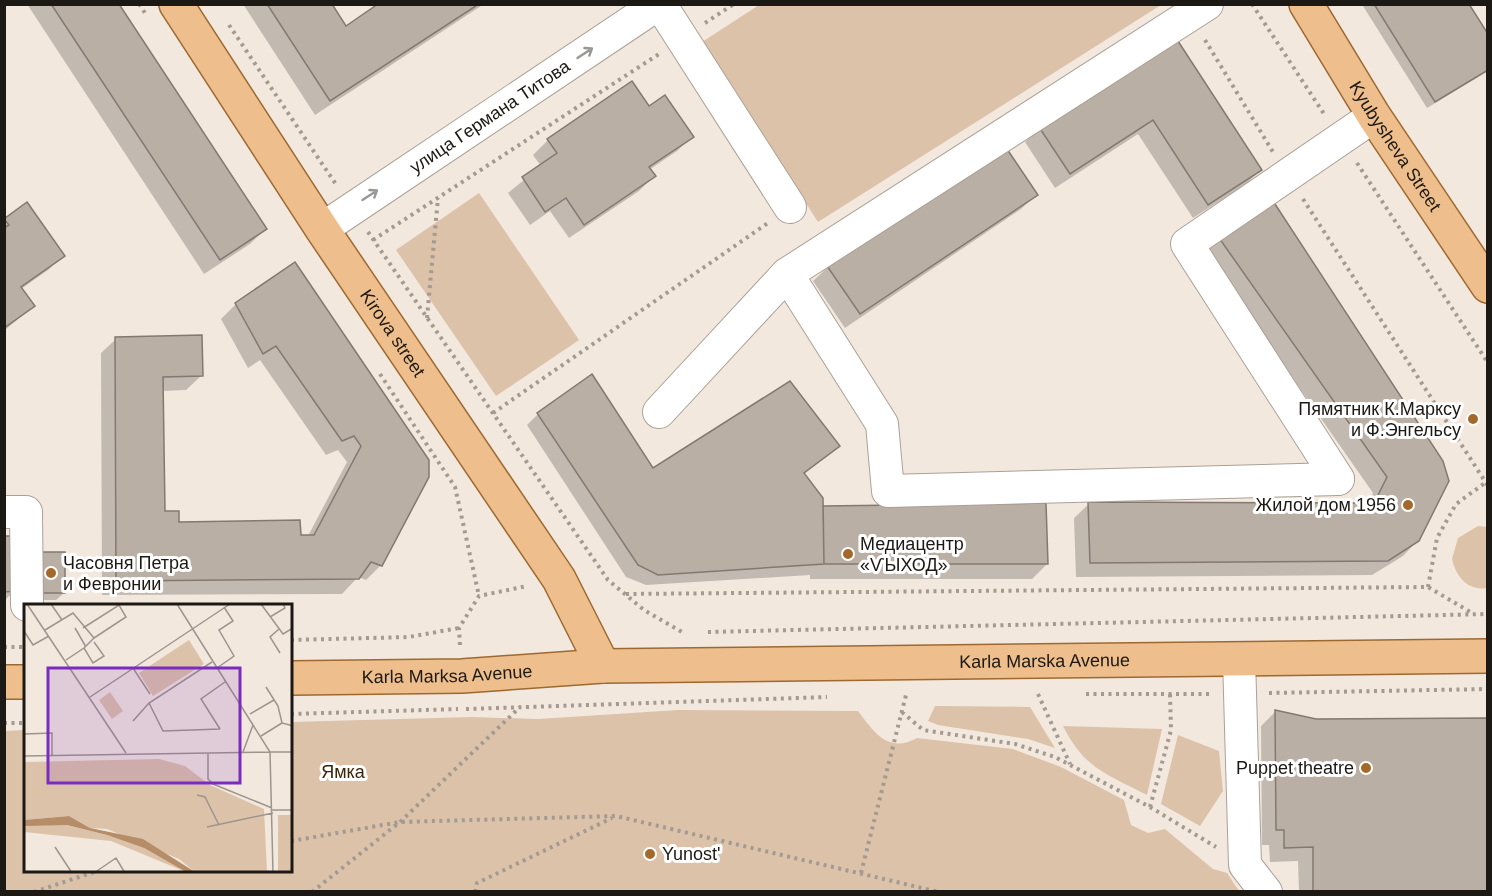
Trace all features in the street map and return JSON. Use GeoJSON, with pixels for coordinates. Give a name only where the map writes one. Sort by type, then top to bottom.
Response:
{"type":"FeatureCollection","features":[{"type":"Feature","properties":{"kind":"main road","name":"Kyubysheva Street"},"geometry":{"type":"LineString","coordinates":[[1305,4],[1374,116],[1488,286]]}},
{"type":"Feature","properties":{"kind":"main road","name":"Kirova street"},"geometry":{"type":"LineString","coordinates":[[164,14],[322,229],[559,579],[603,666]]}},
{"type":"Feature","properties":{"kind":"main road","name":"Karla Marska Avenue"},"geometry":{"type":"LineString","coordinates":[[603,666],[1488,656]]}},
{"type":"Feature","properties":{"kind":"main road","name":"Karla Marksa Avenue"},"geometry":{"type":"LineString","coordinates":[[292,678],[462,676],[603,666]]}},
{"type":"Feature","properties":{"kind":"main road"},"geometry":{"type":"LineString","coordinates":[[4,682],[24,682]]}},
{"type":"Feature","properties":{"kind":"street"},"geometry":{"type":"LineString","coordinates":[[659,4],[790,207]]}},
{"type":"Feature","properties":{"kind":"street","name":"улица Германа Титова"},"geometry":{"type":"LineString","coordinates":[[322,229],[351,207],[659,4]]}},
{"type":"Feature","properties":{"kind":"street"},"geometry":{"type":"LineString","coordinates":[[659,412],[786,274],[1199,10]]}},
{"type":"Feature","properties":{"kind":"street"},"geometry":{"type":"LineString","coordinates":[[786,274],[882,424],[888,491],[1338,479],[1187,244],[1374,116]]}},
{"type":"Feature","properties":{"kind":"street"},"geometry":{"type":"LineString","coordinates":[[4,512],[26,512],[27,604]]}},
{"type":"Feature","properties":{"kind":"street"},"geometry":{"type":"LineString","coordinates":[[1239,659],[1245,865],[1266,891]]}},
{"type":"Feature","properties":{"kind":"path"},"geometry":{"type":"LineString","coordinates":[[139,4],[164,14]]}},
{"type":"Feature","properties":{"kind":"path"},"geometry":{"type":"LineString","coordinates":[[373,240],[734,4]]}},
{"type":"Feature","properties":{"kind":"path"},"geometry":{"type":"LineString","coordinates":[[1252,4],[1488,363]]}},
{"type":"Feature","properties":{"kind":"path"},"geometry":{"type":"LineString","coordinates":[[1199,10],[1288,176],[1486,484],[1456,504],[1437,537],[1428,587]]}},
{"type":"Feature","properties":{"kind":"path"},"geometry":{"type":"LineString","coordinates":[[229,24],[373,240],[608,580],[679,632],[691,632]]}},
{"type":"Feature","properties":{"kind":"path"},"geometry":{"type":"LineString","coordinates":[[427,319],[438,198]]}},
{"type":"Feature","properties":{"kind":"path"},"geometry":{"type":"LineString","coordinates":[[493,413],[790,207]]}},
{"type":"Feature","properties":{"kind":"path"},"geometry":{"type":"LineString","coordinates":[[292,640],[409,638],[459,628],[479,596],[455,487],[377,369]]}},
{"type":"Feature","properties":{"kind":"path"},"geometry":{"type":"LineString","coordinates":[[479,596],[559,579],[608,580]]}},
{"type":"Feature","properties":{"kind":"path"},"geometry":{"type":"LineString","coordinates":[[625,594],[1428,587],[1474,614]]}},
{"type":"Feature","properties":{"kind":"path"},"geometry":{"type":"LineString","coordinates":[[703,632],[1488,614]]}},
{"type":"Feature","properties":{"kind":"path"},"geometry":{"type":"LineString","coordinates":[[4,647],[24,647]]}},
{"type":"Feature","properties":{"kind":"path"},"geometry":{"type":"LineString","coordinates":[[1082,694],[1241,694],[1488,689]]}},
{"type":"Feature","properties":{"kind":"path"},"geometry":{"type":"LineString","coordinates":[[894,695],[918,694]]}},
{"type":"Feature","properties":{"kind":"path"},"geometry":{"type":"LineString","coordinates":[[1026,694],[1049,694]]}},
{"type":"Feature","properties":{"kind":"path"},"geometry":{"type":"LineString","coordinates":[[1038,694],[1070,764]]}},
{"type":"Feature","properties":{"kind":"path"},"geometry":{"type":"LineString","coordinates":[[1150,807],[1171,730],[1170,694]]}},
{"type":"Feature","properties":{"kind":"path"},"geometry":{"type":"LineString","coordinates":[[861,873],[906,695]]}},
{"type":"Feature","properties":{"kind":"path"},"geometry":{"type":"LineString","coordinates":[[292,714],[835,696]]}},
{"type":"Feature","properties":{"kind":"path"},"geometry":{"type":"LineString","coordinates":[[312,891],[400,822],[520,707]]}},
{"type":"Feature","properties":{"kind":"path"},"geometry":{"type":"LineString","coordinates":[[902,712],[923,730],[1015,744],[1070,764],[1150,807],[1245,865]]}},
{"type":"Feature","properties":{"kind":"path"},"geometry":{"type":"LineString","coordinates":[[4,723],[24,723]]}},
{"type":"Feature","properties":{"kind":"path"},"geometry":{"type":"LineString","coordinates":[[475,891],[477,883],[615,816]]}},
{"type":"Feature","properties":{"kind":"path"},"geometry":{"type":"LineString","coordinates":[[292,841],[400,822],[615,816],[939,891]]}},
{"type":"Feature","properties":{"kind":"path"},"geometry":{"type":"LineString","coordinates":[[34,891],[94,872]]}},
{"type":"Feature","properties":{"kind":"green space"},"geometry":{"type":"Polygon","coordinates":[[[759,5],[1161,5],[818,222],[702,42],[759,5]]]}},
{"type":"Feature","properties":{"kind":"green space"},"geometry":{"type":"Polygon","coordinates":[[[479,193],[579,340],[496,396],[396,250],[479,193]]]}},
{"type":"Feature","properties":{"kind":"green space"},"geometry":{"type":"Polygon","coordinates":[[[1478,526],[1488,527],[1487,588],[1474,587],[1464,581],[1456,572],[1452,559],[1458,538],[1478,526]]]}},
{"type":"Feature","properties":{"kind":"green space"},"geometry":{"type":"Polygon","coordinates":[[[935,706],[1030,707],[1055,748],[1028,739],[938,725],[928,721],[935,706]]]}},
{"type":"Feature","properties":{"kind":"green space","name":"Ямка"},"geometry":{"type":"Polygon","coordinates":[[[678,710],[858,711],[876,733],[890,742],[907,742],[917,738],[1013,749],[1061,767],[1124,800],[1131,825],[1148,833],[1165,829],[1213,869],[1227,873],[1239,891],[5,891],[5,731],[24,730],[24,872],[292,872],[292,722],[472,717],[538,719],[678,710]]]}},
{"type":"Feature","properties":{"kind":"green space"},"geometry":{"type":"Polygon","coordinates":[[[1063,726],[1162,729],[1147,795],[1108,775],[1088,761],[1079,752],[1063,726]]]}},
{"type":"Feature","properties":{"kind":"green space"},"geometry":{"type":"Polygon","coordinates":[[[1178,735],[1219,751],[1223,791],[1200,826],[1161,804],[1178,735]]]}},
{"type":"Feature","properties":{"kind":"building"},"geometry":{"type":"Polygon","coordinates":[[[51,4],[119,4],[267,229],[220,260],[51,4]]]}},
{"type":"Feature","properties":{"kind":"building"},"geometry":{"type":"Polygon","coordinates":[[[267,4],[332,4],[346,26],[378,4],[479,4],[330,101],[267,4]]]}},
{"type":"Feature","properties":{"kind":"building"},"geometry":{"type":"Polygon","coordinates":[[[1374,4],[1469,4],[1488,34],[1488,70],[1435,102],[1374,4]]]}},
{"type":"Feature","properties":{"kind":"building"},"geometry":{"type":"Polygon","coordinates":[[[1176,38],[1262,170],[1208,205],[1153,120],[1070,174],[1039,127],[1176,38]]]}},
{"type":"Feature","properties":{"kind":"building"},"geometry":{"type":"Polygon","coordinates":[[[632,81],[649,106],[665,95],[694,137],[649,167],[656,176],[584,225],[566,198],[545,212],[522,177],[557,153],[547,139],[632,81]]]}},
{"type":"Feature","properties":{"kind":"building"},"geometry":{"type":"Polygon","coordinates":[[[1005,146],[1038,195],[860,314],[827,266],[1005,146]]]}},
{"type":"Feature","properties":{"kind":"building"},"geometry":{"type":"Polygon","coordinates":[[[1273,201],[1443,461],[1449,481],[1419,541],[1388,561],[1090,563],[1088,502],[1374,503],[1387,477],[1217,235],[1273,201]]]}},
{"type":"Feature","properties":{"kind":"building"},"geometry":{"type":"Polygon","coordinates":[[[27,202],[65,256],[21,287],[35,306],[4,328],[4,228],[9,225],[4,219],[27,202]]]}},
{"type":"Feature","properties":{"kind":"building"},"geometry":{"type":"Polygon","coordinates":[[[295,262],[429,460],[429,477],[382,566],[371,562],[359,579],[116,581],[115,337],[202,335],[203,376],[163,377],[165,511],[179,511],[179,522],[300,520],[301,535],[314,535],[361,446],[354,436],[342,441],[276,346],[263,354],[235,303],[295,262]]]}},
{"type":"Feature","properties":{"kind":"building"},"geometry":{"type":"Polygon","coordinates":[[[592,374],[653,468],[790,381],[840,446],[804,473],[823,498],[824,564],[658,575],[638,565],[537,413],[592,374]]]}},
{"type":"Feature","properties":{"kind":"building"},"geometry":{"type":"Polygon","coordinates":[[[1046,503],[1048,564],[824,564],[823,506],[1046,503]]]}},
{"type":"Feature","properties":{"kind":"building"},"geometry":{"type":"Polygon","coordinates":[[[4,536],[15,536],[16,591],[4,592],[4,536]]]}},
{"type":"Feature","properties":{"kind":"building","name":"Часовня Петра и Февронии"},"geometry":{"type":"Polygon","coordinates":[[[37,552],[65,552],[65,593],[37,593],[37,552]]]}},
{"type":"Feature","properties":{"kind":"building"},"geometry":{"type":"Polygon","coordinates":[[[1275,710],[1316,719],[1488,718],[1488,892],[1313,892],[1313,847],[1284,848],[1284,830],[1276,830],[1275,710]]]}},
{"type":"Feature","properties":{"kind":"place","name":"Пямятник К.Марксу и Ф.Энгельсу"},"geometry":{"type":"Point","coordinates":[1473,419]}},
{"type":"Feature","properties":{"kind":"place","name":"Жилой дом 1956"},"geometry":{"type":"Point","coordinates":[1408,505]}},
{"type":"Feature","properties":{"kind":"place","name":"Медиацентр «ѴЫХОД»"},"geometry":{"type":"Point","coordinates":[848,554]}},
{"type":"Feature","properties":{"kind":"place","name":"Часовня Петра и Февронии"},"geometry":{"type":"Point","coordinates":[51,573]}},
{"type":"Feature","properties":{"kind":"place","name":"Puppet theatre"},"geometry":{"type":"Point","coordinates":[1366,768]}},
{"type":"Feature","properties":{"kind":"place","name":"Yunost'"},"geometry":{"type":"Point","coordinates":[650,854]}}]}
